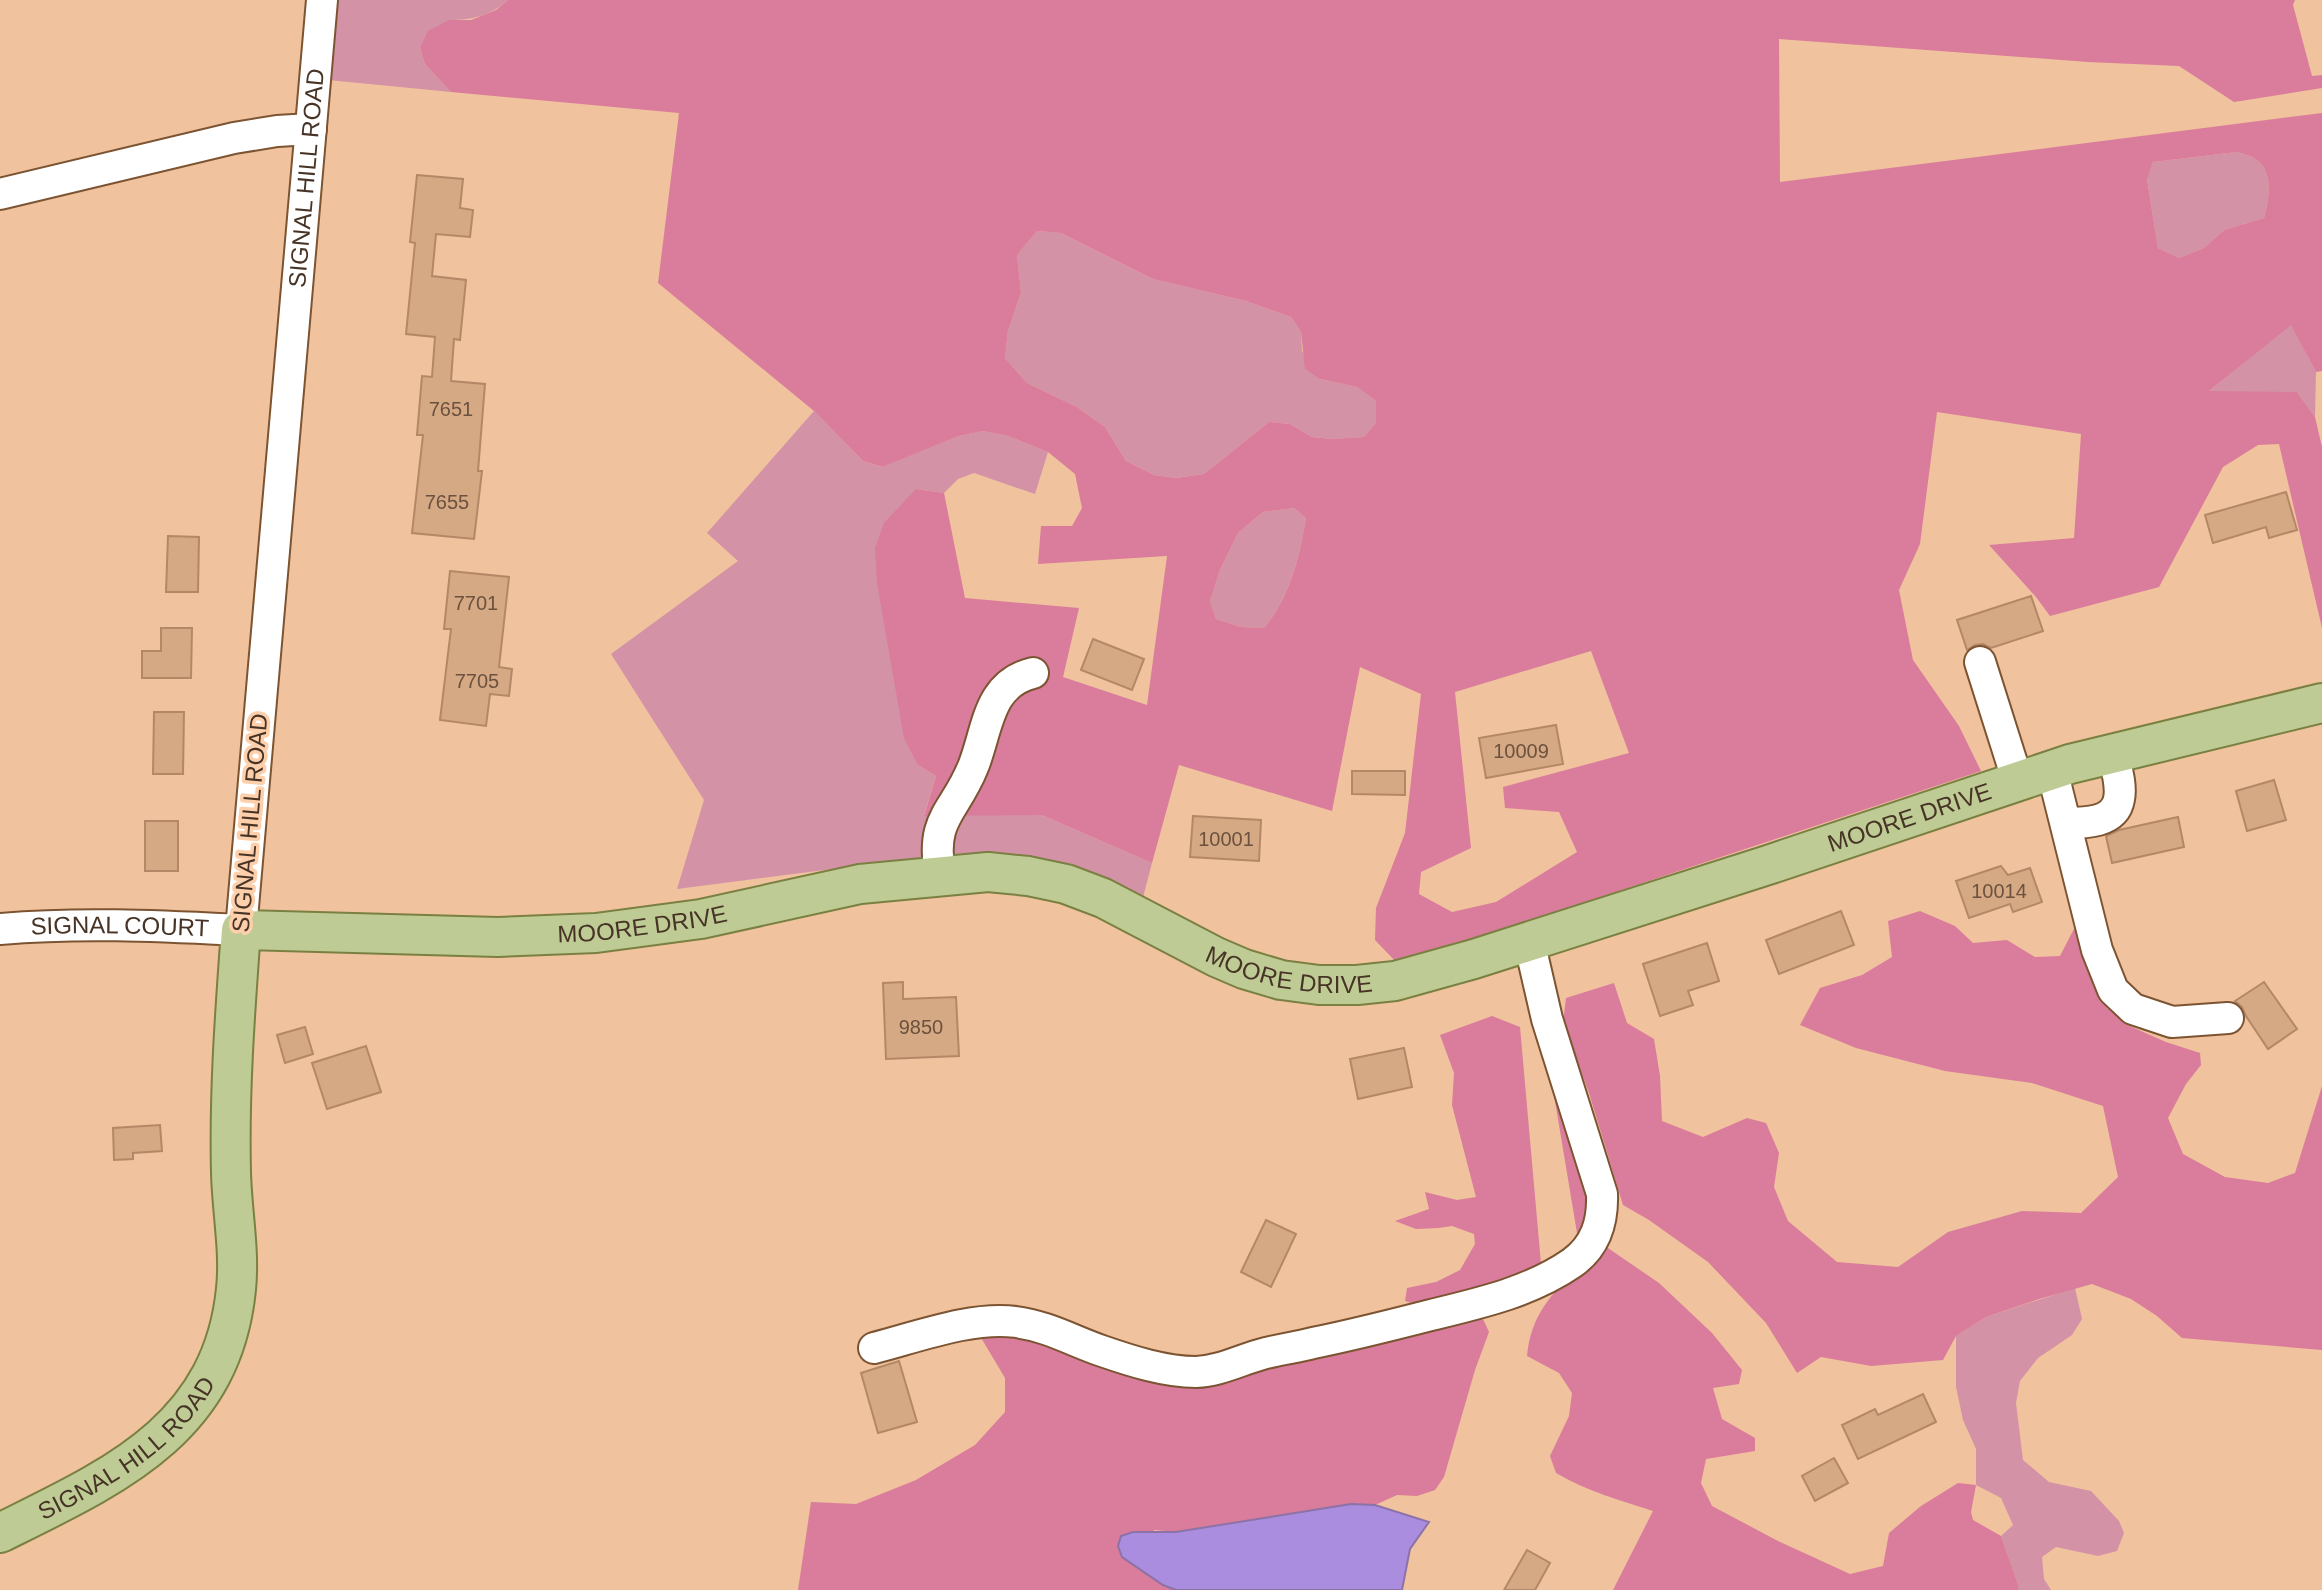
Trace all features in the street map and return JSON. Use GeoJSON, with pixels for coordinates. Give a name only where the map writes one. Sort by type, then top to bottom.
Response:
{"type":"FeatureCollection","features":[{"type":"Feature","properties":{"kind":"main road","name":"MOORE DRIVE"},"geometry":{"type":"LineString","coordinates":[[241,930],[498,937],[596,933],[701,919],[860,884],[988,872],[1066,884],[1103,898],[1216,957],[1281,980],[1319,985],[1395,981],[1529,941],[2035,776],[2322,703]]}},
{"type":"Feature","properties":{"kind":"main road","name":"SIGNAL HILL ROAD"},"geometry":{"type":"LineString","coordinates":[[0,1533],[111,1477],[186,1413],[205,1387],[220,1358],[231,1326],[236,1286],[231,1085],[241,930]]}},
{"type":"Feature","properties":{"kind":"street","name":"SIGNAL HILL ROAD"},"geometry":{"type":"LineString","coordinates":[[241,930],[322,0]]}},
{"type":"Feature","properties":{"kind":"street"},"geometry":{"type":"LineString","coordinates":[[0,194],[234,138],[311,129]]}},
{"type":"Feature","properties":{"kind":"street"},"geometry":{"type":"LineString","coordinates":[[1980,662],[2035,776],[2066,823],[2097,950],[2113,990],[2133,1009],[2172,1022],[2228,1018]]}},
{"type":"Feature","properties":{"kind":"street"},"geometry":{"type":"LineString","coordinates":[[940,875],[936,854],[944,817],[972,771],[991,707],[1011,683],[1033,673]]}},
{"type":"Feature","properties":{"kind":"street"},"geometry":{"type":"LineString","coordinates":[[2066,823],[2089,823],[2110,815],[2119,799],[2113,754]]}},
{"type":"Feature","properties":{"kind":"street","name":"SIGNAL COURT"},"geometry":{"type":"LineString","coordinates":[[0,929],[113,924],[241,930]]}},
{"type":"Feature","properties":{"kind":"street"},"geometry":{"type":"LineString","coordinates":[[874,1348],[964,1325],[1014,1322],[1042,1327],[1103,1351],[1173,1370],[1199,1372],[1224,1368],[1263,1353],[1479,1304],[1525,1289],[1574,1262],[1588,1249],[1599,1230],[1603,1214],[1602,1194],[1547,1019],[1529,941]]}},
{"type":"Feature","properties":{"kind":"shaded area"},"geometry":{"type":"Polygon","coordinates":[[[335,0],[508,0],[480,16],[449,20],[420,48],[425,64],[451,92],[328,80],[335,0]]]}},
{"type":"Feature","properties":{"kind":"shaded area"},"geometry":{"type":"Polygon","coordinates":[[[508,0],[2295,0],[2293,5],[2312,76],[2322,75],[2322,88],[2234,102],[2179,66],[1779,39],[1780,182],[2322,113],[2322,371],[2316,372],[2291,325],[2209,391],[2297,392],[2315,417],[2322,447],[2322,628],[2279,444],[2258,445],[2223,467],[2159,587],[2050,616],[1989,545],[2074,538],[2081,434],[1937,412],[1920,544],[1899,590],[1913,660],[1959,726],[1981,771],[1398,964],[1375,940],[1376,908],[1405,833],[1421,694],[1360,667],[1332,811],[1179,765],[1152,863],[1042,815],[924,816],[936,776],[918,765],[904,738],[877,583],[875,548],[884,523],[916,489],[944,493],[965,598],[1079,608],[1063,677],[1147,705],[1167,556],[1038,564],[1041,526],[1072,526],[1082,508],[1075,474],[1048,452],[1008,436],[983,431],[959,436],[882,467],[863,461],[814,411],[658,283],[679,113],[451,92],[425,64],[420,48],[428,31],[449,20],[471,20],[496,10],[508,0]],[[2237,152],[2153,162],[2147,179],[2158,248],[2179,258],[2204,248],[2224,230],[2264,218],[2268,179],[2262,165],[2253,157],[2237,152]],[[1037,231],[1017,255],[1021,293],[1008,331],[1005,358],[1027,383],[1077,407],[1105,427],[1126,461],[1154,475],[1176,478],[1204,474],[1269,422],[1290,424],[1312,437],[1331,439],[1364,437],[1376,423],[1376,401],[1357,387],[1320,379],[1305,369],[1301,332],[1291,317],[1246,301],[1153,279],[1061,233],[1037,231]],[[1294,508],[1263,512],[1238,533],[1220,570],[1210,601],[1216,619],[1241,627],[1264,628],[1281,603],[1292,576],[1306,518],[1294,508]],[[1591,651],[1455,692],[1471,848],[1421,872],[1419,894],[1452,912],[1496,902],[1577,852],[1559,812],[1505,808],[1503,787],[1629,753],[1591,651]]]}},
{"type":"Feature","properties":{"kind":"shaded area"},"geometry":{"type":"Polygon","coordinates":[[[2237,152],[2257,160],[2266,172],[2268,195],[2264,218],[2224,230],[2204,248],[2179,258],[2158,248],[2147,178],[2153,162],[2237,152]]]}},
{"type":"Feature","properties":{"kind":"shaded area"},"geometry":{"type":"Polygon","coordinates":[[[1037,231],[1061,233],[1153,279],[1246,301],[1291,317],[1301,332],[1302,351],[1320,379],[1357,387],[1376,401],[1376,423],[1364,437],[1331,439],[1312,437],[1290,424],[1269,422],[1204,474],[1176,478],[1154,475],[1126,461],[1105,427],[1077,407],[1027,383],[1005,358],[1008,331],[1021,293],[1017,255],[1037,231]]]}},
{"type":"Feature","properties":{"kind":"shaded area"},"geometry":{"type":"Polygon","coordinates":[[[2291,324],[2316,372],[2315,417],[2297,392],[2208,392],[2291,324]]]}},
{"type":"Feature","properties":{"kind":"shaded area"},"geometry":{"type":"Polygon","coordinates":[[[814,411],[863,461],[881,467],[959,436],[983,431],[1008,436],[1048,452],[1035,494],[974,473],[958,479],[944,493],[916,489],[918,765],[936,776],[924,815],[1042,815],[1152,863],[1142,901],[1009,858],[895,861],[677,889],[704,800],[611,654],[738,561],[707,533],[814,411]]]}},
{"type":"Feature","properties":{"kind":"shaded area"},"geometry":{"type":"Polygon","coordinates":[[[1294,508],[1306,518],[1296,562],[1281,603],[1264,628],[1241,627],[1216,619],[1210,601],[1220,570],[1238,533],[1263,512],[1294,508]]]}},
{"type":"Feature","properties":{"kind":"shaded area"},"geometry":{"type":"Polygon","coordinates":[[[1920,911],[1955,926],[1973,943],[2007,940],[2035,957],[2060,956],[2076,925],[2094,984],[2125,1024],[2200,1053],[2201,1065],[2186,1084],[2168,1118],[2183,1154],[2225,1177],[2268,1183],[2295,1173],[2322,1086],[2322,1350],[2182,1338],[2131,1299],[2092,1284],[1986,1317],[1956,1336],[1943,1360],[1871,1366],[1821,1357],[1797,1373],[1766,1323],[1708,1262],[1623,1205],[1589,1093],[1563,1023],[1566,998],[1614,983],[1627,1023],[1654,1039],[1662,1121],[1703,1137],[1747,1118],[1766,1123],[1779,1153],[1774,1187],[1788,1221],[1837,1262],[1898,1267],[1948,1232],[2022,1211],[2081,1213],[2118,1177],[2103,1106],[2032,1083],[1945,1071],[1856,1048],[1800,1025],[1820,988],[1862,975],[1892,957],[1888,921],[1920,911]]]}},
{"type":"Feature","properties":{"kind":"shaded area"},"geometry":{"type":"Polygon","coordinates":[[[1492,1016],[1520,1027],[1541,1264],[1506,1281],[1422,1306],[1405,1301],[1407,1288],[1436,1282],[1460,1270],[1475,1244],[1474,1234],[1452,1226],[1416,1229],[1395,1221],[1429,1209],[1425,1192],[1457,1200],[1476,1197],[1452,1105],[1454,1073],[1440,1035],[1492,1016]]]}},
{"type":"Feature","properties":{"kind":"shaded area"},"geometry":{"type":"Polygon","coordinates":[[[1549,1065],[1587,1201],[1588,1224],[1578,1239],[1549,1065]]]}},
{"type":"Feature","properties":{"kind":"shaded area"},"geometry":{"type":"Polygon","coordinates":[[[1605,1246],[1659,1283],[1712,1333],[1742,1370],[1739,1384],[1713,1388],[1722,1419],[1755,1438],[1755,1451],[1706,1459],[1701,1483],[1712,1506],[1850,1574],[1883,1566],[1889,1533],[1921,1506],[1958,1483],[1976,1485],[1971,1512],[1973,1520],[2001,1536],[2018,1590],[1613,1590],[1653,1511],[1591,1490],[1556,1473],[1550,1456],[1569,1416],[1572,1393],[1559,1373],[1527,1356],[1530,1337],[1544,1306],[1565,1281],[1605,1246]]]}},
{"type":"Feature","properties":{"kind":"shaded area"},"geometry":{"type":"Polygon","coordinates":[[[2075,1288],[2082,1319],[2072,1335],[2038,1358],[2020,1381],[2016,1403],[2023,1460],[2049,1482],[2091,1491],[2119,1521],[2124,1533],[2117,1551],[2098,1556],[2056,1547],[2042,1557],[2044,1579],[2051,1590],[2018,1590],[2001,1536],[2013,1525],[2001,1498],[1976,1485],[1976,1449],[1963,1420],[1956,1387],[1956,1336],[1986,1317],[2075,1288]]]}},
{"type":"Feature","properties":{"kind":"shaded area"},"geometry":{"type":"Polygon","coordinates":[[[1483,1319],[1489,1332],[1444,1477],[1435,1490],[1417,1496],[1397,1495],[1375,1505],[1351,1504],[1176,1532],[1154,1530],[1163,1585],[1176,1590],[798,1590],[811,1502],[856,1504],[916,1480],[975,1445],[1005,1412],[1005,1378],[980,1336],[1025,1336],[1153,1380],[1195,1388],[1225,1384],[1261,1370],[1461,1321],[1483,1319]]]}},
{"type":"Feature","properties":{"kind":"shaded area"},"geometry":{"type":"Polygon","coordinates":[[[1351,1504],[1375,1505],[1429,1522],[1410,1549],[1402,1590],[1176,1590],[1163,1585],[1122,1557],[1118,1546],[1121,1536],[1133,1532],[1176,1532],[1351,1504]]]}},
{"type":"Feature","properties":{"kind":"building"},"geometry":{"type":"Polygon","coordinates":[[[417,175],[463,179],[460,208],[473,210],[470,237],[436,234],[432,276],[466,280],[460,340],[454,339],[451,381],[485,384],[478,471],[482,471],[474,539],[412,533],[423,435],[417,435],[422,376],[432,377],[435,337],[406,334],[415,243],[410,242],[417,175]]]}},
{"type":"Feature","properties":{"kind":"building"},"geometry":{"type":"Polygon","coordinates":[[[2286,492],[2297,530],[2269,538],[2266,527],[2213,543],[2205,515],[2286,492]]]}},
{"type":"Feature","properties":{"kind":"building"},"geometry":{"type":"Polygon","coordinates":[[[168,536],[199,537],[198,592],[166,592],[168,536]]]}},
{"type":"Feature","properties":{"kind":"building"},"geometry":{"type":"Polygon","coordinates":[[[450,571],[509,577],[499,667],[512,669],[509,696],[490,694],[486,726],[440,720],[451,629],[444,629],[450,571]]]}},
{"type":"Feature","properties":{"kind":"building"},"geometry":{"type":"Polygon","coordinates":[[[2031,596],[2043,631],[1991,648],[1983,644],[1967,650],[1957,620],[2031,596]]]}},
{"type":"Feature","properties":{"kind":"building"},"geometry":{"type":"Polygon","coordinates":[[[161,628],[192,628],[191,678],[142,678],[142,651],[161,651],[161,628]]]}},
{"type":"Feature","properties":{"kind":"building"},"geometry":{"type":"Polygon","coordinates":[[[1093,639],[1144,659],[1132,690],[1081,670],[1093,639]]]}},
{"type":"Feature","properties":{"kind":"building"},"geometry":{"type":"Polygon","coordinates":[[[154,712],[184,712],[183,774],[153,774],[154,712]]]}},
{"type":"Feature","properties":{"kind":"building"},"geometry":{"type":"Polygon","coordinates":[[[1556,725],[1563,764],[1486,778],[1479,738],[1556,725]]]}},
{"type":"Feature","properties":{"kind":"building"},"geometry":{"type":"Polygon","coordinates":[[[1352,771],[1405,771],[1405,795],[1352,794],[1352,771]]]}},
{"type":"Feature","properties":{"kind":"building"},"geometry":{"type":"Polygon","coordinates":[[[2274,780],[2286,820],[2247,831],[2236,791],[2274,780]]]}},
{"type":"Feature","properties":{"kind":"building"},"geometry":{"type":"Polygon","coordinates":[[[1193,816],[1261,820],[1259,861],[1190,857],[1193,816]]]}},
{"type":"Feature","properties":{"kind":"building"},"geometry":{"type":"Polygon","coordinates":[[[2178,817],[2184,847],[2112,863],[2106,836],[2119,830],[2178,817]]]}},
{"type":"Feature","properties":{"kind":"building"},"geometry":{"type":"Polygon","coordinates":[[[145,821],[178,821],[178,871],[145,871],[145,821]]]}},
{"type":"Feature","properties":{"kind":"building"},"geometry":{"type":"Polygon","coordinates":[[[2001,866],[2008,875],[2030,868],[2042,902],[2013,912],[2010,904],[1969,918],[1956,881],[2001,866]]]}},
{"type":"Feature","properties":{"kind":"building"},"geometry":{"type":"Polygon","coordinates":[[[1841,911],[1854,945],[1779,974],[1766,940],[1841,911]]]}},
{"type":"Feature","properties":{"kind":"building"},"geometry":{"type":"Polygon","coordinates":[[[1707,943],[1719,981],[1688,991],[1693,1005],[1660,1016],[1643,964],[1707,943]]]}},
{"type":"Feature","properties":{"kind":"building"},"geometry":{"type":"Polygon","coordinates":[[[903,982],[903,999],[956,997],[959,1056],[886,1059],[883,983],[903,982]]]}},
{"type":"Feature","properties":{"kind":"building"},"geometry":{"type":"Polygon","coordinates":[[[2264,982],[2297,1029],[2268,1049],[2235,1001],[2264,982]]]}},
{"type":"Feature","properties":{"kind":"building"},"geometry":{"type":"Polygon","coordinates":[[[305,1027],[313,1054],[285,1063],[277,1035],[305,1027]]]}},
{"type":"Feature","properties":{"kind":"building"},"geometry":{"type":"Polygon","coordinates":[[[366,1046],[381,1092],[327,1109],[312,1063],[366,1046]]]}},
{"type":"Feature","properties":{"kind":"building"},"geometry":{"type":"Polygon","coordinates":[[[1404,1048],[1412,1087],[1358,1099],[1350,1059],[1404,1048]]]}},
{"type":"Feature","properties":{"kind":"building"},"geometry":{"type":"Polygon","coordinates":[[[160,1125],[162,1151],[133,1153],[133,1159],[114,1160],[113,1128],[160,1125]]]}},
{"type":"Feature","properties":{"kind":"building"},"geometry":{"type":"Polygon","coordinates":[[[1266,1220],[1296,1234],[1271,1287],[1241,1272],[1266,1220]]]}},
{"type":"Feature","properties":{"kind":"building"},"geometry":{"type":"Polygon","coordinates":[[[899,1361],[917,1422],[878,1433],[861,1373],[899,1361]]]}},
{"type":"Feature","properties":{"kind":"building"},"geometry":{"type":"Polygon","coordinates":[[[1923,1394],[1936,1422],[1858,1459],[1842,1425],[1875,1409],[1878,1415],[1923,1394]]]}},
{"type":"Feature","properties":{"kind":"building"},"geometry":{"type":"Polygon","coordinates":[[[1834,1458],[1848,1483],[1815,1501],[1802,1476],[1834,1458]]]}},
{"type":"Feature","properties":{"kind":"building"},"geometry":{"type":"Polygon","coordinates":[[[1527,1550],[1550,1563],[1535,1590],[1504,1590],[1527,1550]]]}}]}
